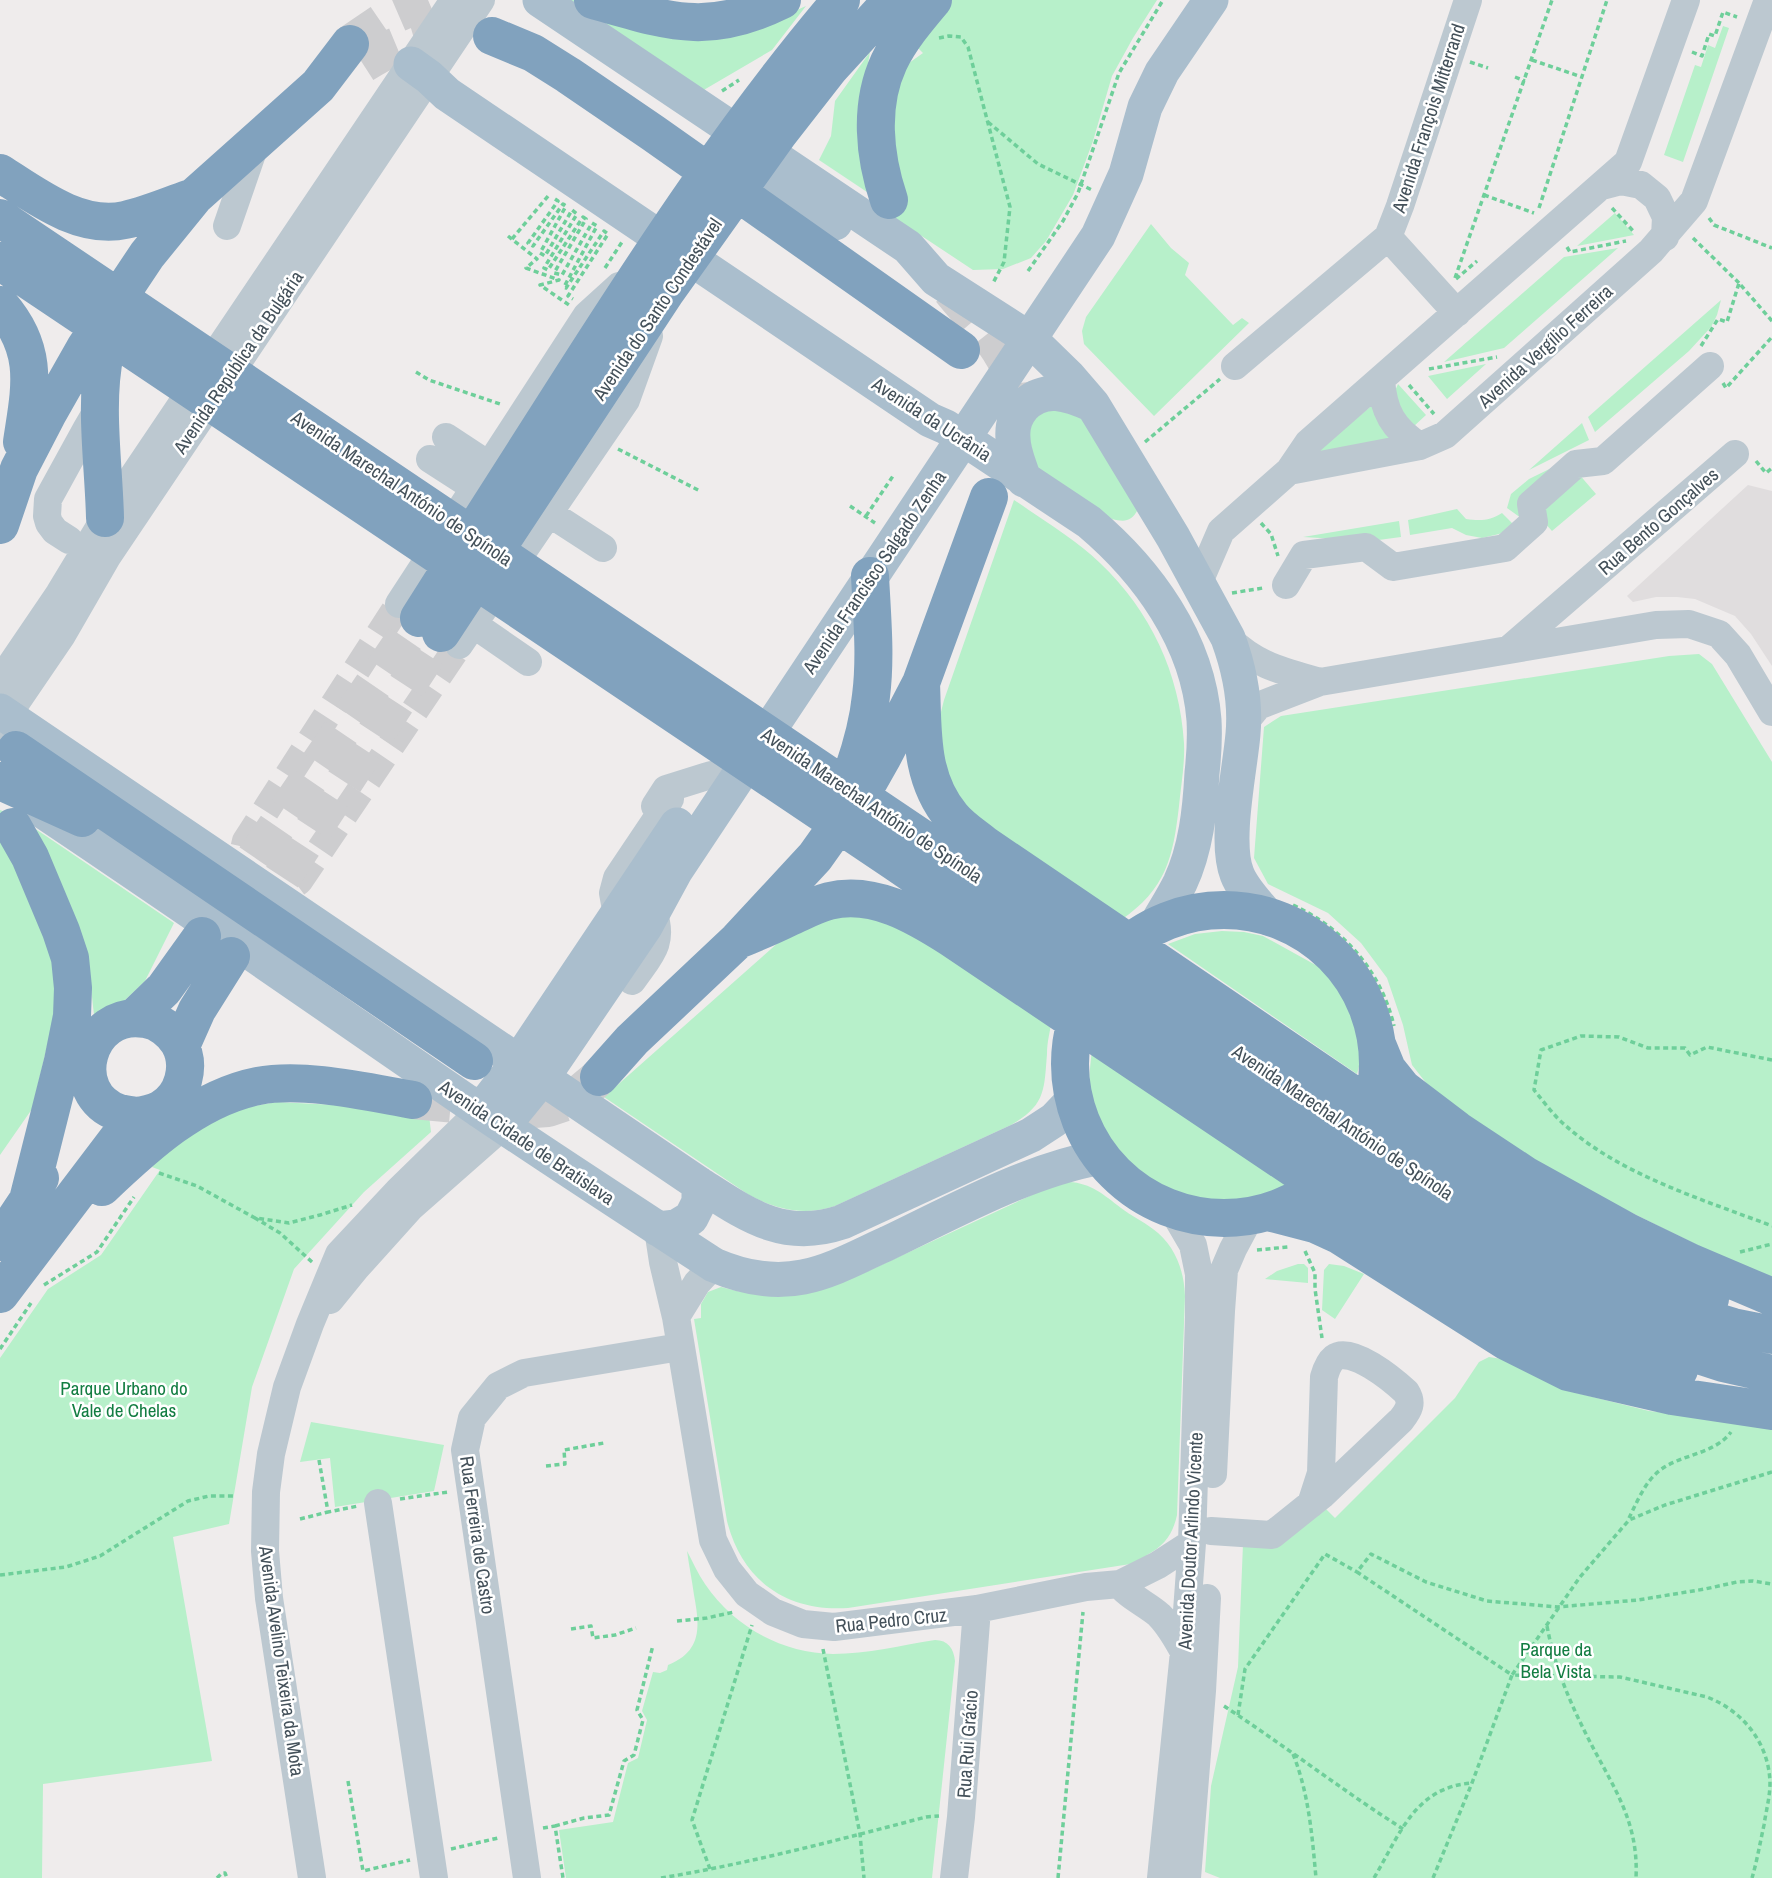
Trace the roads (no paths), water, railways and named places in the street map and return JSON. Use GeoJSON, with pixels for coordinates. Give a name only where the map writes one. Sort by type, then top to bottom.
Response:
{"type":"FeatureCollection","features":[{"type":"Feature","properties":{"kind":"highway"},"geometry":{"type":"LineString","coordinates":[[593,0],[660,19],[690,23],[737,18],[782,0]]}},
{"type":"Feature","properties":{"kind":"highway","name":"Avenida do Santo Condestável"},"geometry":{"type":"LineString","coordinates":[[438,625],[647,260],[700,183],[803,44],[841,0]]}},
{"type":"Feature","properties":{"kind":"highway","name":"Avenida do Santo Condestável"},"geometry":{"type":"LineString","coordinates":[[438,625],[665,293],[779,133],[829,69],[892,0]]}},
{"type":"Feature","properties":{"kind":"highway"},"geometry":{"type":"LineString","coordinates":[[871,218],[879,168],[876,147],[877,107],[881,86],[897,47],[933,0]]}},
{"type":"Feature","properties":{"kind":"highway"},"geometry":{"type":"LineString","coordinates":[[492,36],[533,53],[604,100],[961,350]]}},
{"type":"Feature","properties":{"kind":"highway"},"geometry":{"type":"LineString","coordinates":[[0,525],[19,469],[73,369],[129,279],[195,196],[356,54]]}},
{"type":"Feature","properties":{"kind":"highway"},"geometry":{"type":"LineString","coordinates":[[0,173],[68,213],[96,222],[123,221],[195,196]]}},
{"type":"Feature","properties":{"kind":"highway","name":"Avenida Marechal António de Spínola"},"geometry":{"type":"LineString","coordinates":[[0,218],[60,279],[905,847],[1525,1244],[1629,1295],[1733,1327],[1772,1335]]}},
{"type":"Feature","properties":{"kind":"highway","name":"Avenida Marechal António de Spínola"},"geometry":{"type":"LineString","coordinates":[[0,261],[60,279]]}},
{"type":"Feature","properties":{"kind":"highway"},"geometry":{"type":"LineString","coordinates":[[88,521],[105,353],[129,279]]}},
{"type":"Feature","properties":{"kind":"highway"},"geometry":{"type":"LineString","coordinates":[[0,305],[25,346],[30,365],[30,386],[19,469]]}},
{"type":"Feature","properties":{"kind":"highway"},"geometry":{"type":"LineString","coordinates":[[593,1066],[640,1033],[738,940],[815,857],[869,781],[921,683],[989,497]]}},
{"type":"Feature","properties":{"kind":"highway"},"geometry":{"type":"LineString","coordinates":[[815,857],[845,793],[867,722],[873,673],[870,576]]}},
{"type":"Feature","properties":{"kind":"highway"},"geometry":{"type":"LineString","coordinates":[[921,683],[923,751],[933,786],[954,818],[985,845],[1489,1187],[1607,1252],[1772,1328]]}},
{"type":"Feature","properties":{"kind":"highway"},"geometry":{"type":"LineString","coordinates":[[4,745],[84,806],[354,1000],[462,1042]]}},
{"type":"Feature","properties":{"kind":"highway"},"geometry":{"type":"LineString","coordinates":[[13,827],[30,857],[61,931],[70,958],[73,988],[72,1016],[63,1061],[28,1200],[19,1277]]}},
{"type":"Feature","properties":{"kind":"highway","name":"Avenida Marechal António de Spínola"},"geometry":{"type":"LineString","coordinates":[[905,847],[1106,1006],[1509,1277],[1616,1328],[1723,1363],[1772,1374]]}},
{"type":"Feature","properties":{"kind":"highway"},"geometry":{"type":"LineString","coordinates":[[738,940],[830,901],[854,898],[902,909],[951,938],[1439,1266],[1535,1325],[1565,1339],[1626,1360],[1762,1402]]}},
{"type":"Feature","properties":{"kind":"highway"},"geometry":{"type":"LineString","coordinates":[[1762,1402],[1672,1396],[1568,1372],[1506,1341],[1339,1235],[1315,1224],[1261,1216],[1214,1219],[1156,1203],[1126,1183],[1101,1157],[1085,1130],[1072,1085],[1079,1010],[1111,957],[1150,926],[1188,910],[1214,907],[1277,909],[1294,927],[1327,950],[1356,984],[1374,1027],[1387,1042],[1387,1069],[1403,1089],[1457,1130],[1525,1175],[1628,1232],[1772,1297]]}},
{"type":"Feature","properties":{"kind":"highway"},"geometry":{"type":"LineString","coordinates":[[135,1017],[216,946],[197,1010],[181,1046]]}},
{"type":"Feature","properties":{"kind":"highway"},"geometry":{"type":"LineString","coordinates":[[135,1017],[149,1019],[173,1034],[181,1046],[185,1060],[180,1088],[162,1109],[135,1116],[117,1112],[102,1103],[92,1088],[87,1072],[88,1056],[94,1041],[105,1028],[119,1020],[135,1017]]}},
{"type":"Feature","properties":{"kind":"highway"},"geometry":{"type":"LineString","coordinates":[[1261,1216],[1311,1194],[1343,1166],[1359,1141],[1371,1114],[1387,1042]]}},
{"type":"Feature","properties":{"kind":"highway"},"geometry":{"type":"LineString","coordinates":[[19,1277],[125,1165],[162,1134],[198,1110],[258,1086],[414,1083]]}},
{"type":"Feature","properties":{"kind":"highway"},"geometry":{"type":"LineString","coordinates":[[28,1200],[92,1088]]}},
{"type":"Feature","properties":{"kind":"highway"},"geometry":{"type":"LineString","coordinates":[[19,1277],[135,1116]]}},
{"type":"Feature","properties":{"kind":"main road"},"geometry":{"type":"LineString","coordinates":[[540,0],[871,218],[899,263],[936,279],[1022,333],[1068,376],[1093,404],[1173,537],[1228,638],[1238,670],[1244,723],[1232,852],[1237,874],[1244,886],[1277,909]]}},
{"type":"Feature","properties":{"kind":"main road","name":"Avenida Francisco Salgado Zenha"},"geometry":{"type":"LineString","coordinates":[[1022,333],[1081,228],[1089,189],[1145,62],[1186,0]]}},
{"type":"Feature","properties":{"kind":"main road","name":"Avenida Francisco Salgado Zenha"},"geometry":{"type":"LineString","coordinates":[[491,1118],[645,927],[676,870],[870,576],[954,433],[1022,333],[1098,236],[1126,174],[1145,107],[1162,72],[1211,0]]}},
{"type":"Feature","properties":{"kind":"main road","name":"Avenida da Ucrânia"},"geometry":{"type":"LineString","coordinates":[[420,70],[447,94],[743,294],[930,420],[1089,522],[1137,569],[1166,609],[1188,653],[1201,697],[1205,740],[1195,839],[1181,881],[1150,926]]}},
{"type":"Feature","properties":{"kind":"main road"},"geometry":{"type":"LineString","coordinates":[[653,133],[695,145],[871,218]]}},
{"type":"Feature","properties":{"kind":"main road"},"geometry":{"type":"LineString","coordinates":[[1024,480],[1013,438],[1014,422],[1021,409],[1034,398],[1051,393],[1093,404]]}},
{"type":"Feature","properties":{"kind":"main road","name":"Avenida Francisco Salgado Zenha"},"geometry":{"type":"LineString","coordinates":[[531,1069],[617,915],[711,775],[865,516],[954,433]]}},
{"type":"Feature","properties":{"kind":"main road"},"geometry":{"type":"LineString","coordinates":[[1089,522],[1112,528],[1134,526],[1145,516],[1152,501]]}},
{"type":"Feature","properties":{"kind":"main road","name":"Avenida Cidade de Bratislava"},"geometry":{"type":"LineString","coordinates":[[4,745],[84,806],[414,1083],[491,1118],[658,1229],[714,1265],[730,1272],[759,1278],[810,1275],[859,1256],[1018,1181],[1072,1163],[1101,1157]]}},
{"type":"Feature","properties":{"kind":"main road"},"geometry":{"type":"LineString","coordinates":[[462,1042],[531,1069],[755,1219],[771,1225],[802,1230],[830,1227],[1031,1135],[1054,1120],[1072,1085]]}},
{"type":"Feature","properties":{"kind":"main road"},"geometry":{"type":"LineString","coordinates":[[658,1229],[676,1227],[691,1217],[699,1202],[699,1184]]}},
{"type":"Feature","properties":{"kind":"street","name":"Avenida República da Bulgária"},"geometry":{"type":"LineString","coordinates":[[4,745],[107,557],[420,70],[454,0]]}},
{"type":"Feature","properties":{"kind":"street","name":"Avenida República da Bulgária"},"geometry":{"type":"LineString","coordinates":[[0,681],[59,594],[88,521],[420,70],[481,0]]}},
{"type":"Feature","properties":{"kind":"street","name":"Avenida François Mitterrand"},"geometry":{"type":"LineString","coordinates":[[1235,366],[1388,237],[1468,0]]}},
{"type":"Feature","properties":{"kind":"street"},"geometry":{"type":"LineString","coordinates":[[1202,589],[1221,531],[1289,471],[1308,443],[1457,313],[1542,222],[1599,188],[1628,162],[1686,0]]}},
{"type":"Feature","properties":{"kind":"street","name":"Avenida Vergílio Ferreira"},"geometry":{"type":"LineString","coordinates":[[1289,471],[1420,446],[1445,435],[1665,230],[1764,12]]}},
{"type":"Feature","properties":{"kind":"street"},"geometry":{"type":"LineString","coordinates":[[227,226],[256,142]]}},
{"type":"Feature","properties":{"kind":"street"},"geometry":{"type":"LineString","coordinates":[[1599,188],[1621,181],[1642,185],[1657,198],[1666,216],[1665,230]]}},
{"type":"Feature","properties":{"kind":"street","name":"Avenida François Mitterrand"},"geometry":{"type":"LineString","coordinates":[[1388,237],[1457,313]]}},
{"type":"Feature","properties":{"kind":"street"},"geometry":{"type":"LineString","coordinates":[[438,625],[482,477],[587,315],[647,260]]}},
{"type":"Feature","properties":{"kind":"street"},"geometry":{"type":"LineString","coordinates":[[438,625],[549,513],[625,400],[665,293]]}},
{"type":"Feature","properties":{"kind":"street"},"geometry":{"type":"LineString","coordinates":[[1286,585],[1304,555],[1366,547],[1393,567],[1505,548],[1534,522],[1531,504],[1576,464],[1603,461],[1710,366]]}},
{"type":"Feature","properties":{"kind":"street"},"geometry":{"type":"LineString","coordinates":[[1381,379],[1382,396],[1395,426],[1406,438],[1420,446]]}},
{"type":"Feature","properties":{"kind":"street"},"geometry":{"type":"LineString","coordinates":[[88,521],[55,531],[47,516],[48,499],[101,404]]}},
{"type":"Feature","properties":{"kind":"street"},"geometry":{"type":"LineString","coordinates":[[438,448],[482,477]]}},
{"type":"Feature","properties":{"kind":"street","name":"Rua Bento Gonçalves"},"geometry":{"type":"LineString","coordinates":[[1508,650],[1735,454]]}},
{"type":"Feature","properties":{"kind":"street"},"geometry":{"type":"LineString","coordinates":[[549,513],[603,548]]}},
{"type":"Feature","properties":{"kind":"street"},"geometry":{"type":"LineString","coordinates":[[1173,537],[1221,531]]}},
{"type":"Feature","properties":{"kind":"street","name":"Rua Bento Gonçalves"},"geometry":{"type":"LineString","coordinates":[[1581,588],[1596,635]]}},
{"type":"Feature","properties":{"kind":"street"},"geometry":{"type":"LineString","coordinates":[[1244,723],[1258,706],[1320,682],[1656,625],[1689,624],[1719,634],[1738,655],[1772,712]]}},
{"type":"Feature","properties":{"kind":"street"},"geometry":{"type":"LineString","coordinates":[[438,625],[528,662]]}},
{"type":"Feature","properties":{"kind":"street"},"geometry":{"type":"LineString","coordinates":[[1228,638],[1260,663],[1320,682]]}},
{"type":"Feature","properties":{"kind":"street"},"geometry":{"type":"LineString","coordinates":[[627,847],[666,789],[711,775]]}},
{"type":"Feature","properties":{"kind":"street"},"geometry":{"type":"LineString","coordinates":[[617,915],[613,893],[617,878],[670,799]]}},
{"type":"Feature","properties":{"kind":"street"},"geometry":{"type":"LineString","coordinates":[[640,1033],[637,984],[657,942],[657,922],[653,912]]}},
{"type":"Feature","properties":{"kind":"street","name":"Avenida Avelino Teixeira da Mota"},"geometry":{"type":"LineString","coordinates":[[312,1878],[269,1598],[265,1551],[266,1492],[271,1454],[287,1387],[339,1254],[377,1214],[491,1118]]}},
{"type":"Feature","properties":{"kind":"street","name":"Avenida Avelino Teixeira da Mota"},"geometry":{"type":"LineString","coordinates":[[310,1324],[356,1268],[491,1118]]}},
{"type":"Feature","properties":{"kind":"street","name":"Avenida Doutor Arlindo Vicente"},"geometry":{"type":"LineString","coordinates":[[1172,1209],[1193,1245],[1199,1274],[1202,1692],[1186,1878]]}},
{"type":"Feature","properties":{"kind":"street","name":"Avenida Doutor Arlindo Vicente"},"geometry":{"type":"LineString","coordinates":[[1161,1878],[1184,1652],[1201,1537],[1224,1270],[1233,1249],[1261,1216]]}},
{"type":"Feature","properties":{"kind":"street","name":"Rua Pedro Cruz"},"geometry":{"type":"LineString","coordinates":[[658,1229],[676,1317],[713,1540],[727,1569],[747,1594],[773,1612],[803,1624],[850,1626],[977,1609],[1086,1587],[1120,1584],[1158,1565],[1201,1537]]}},
{"type":"Feature","properties":{"kind":"street"},"geometry":{"type":"LineString","coordinates":[[676,1317],[697,1283],[714,1265]]}},
{"type":"Feature","properties":{"kind":"street","name":"Rua Ferreira de Castro"},"geometry":{"type":"LineString","coordinates":[[527,1878],[465,1450],[472,1419],[498,1387],[524,1373],[680,1347]]}},
{"type":"Feature","properties":{"kind":"street"},"geometry":{"type":"LineString","coordinates":[[1201,1537],[1272,1535],[1311,1504],[1401,1420],[1407,1412],[1410,1398],[1398,1385],[1357,1357],[1341,1355],[1334,1358],[1327,1367],[1324,1377],[1321,1473],[1311,1504]]}},
{"type":"Feature","properties":{"kind":"street"},"geometry":{"type":"LineString","coordinates":[[1322,1441],[1328,1454],[1342,1461],[1354,1460],[1367,1452]]}},
{"type":"Feature","properties":{"kind":"street"},"geometry":{"type":"LineString","coordinates":[[378,1503],[434,1878]]}},
{"type":"Feature","properties":{"kind":"street"},"geometry":{"type":"LineString","coordinates":[[1120,1584],[1124,1590],[1143,1601],[1160,1616],[1184,1652]]}},
{"type":"Feature","properties":{"kind":"street","name":"Rua Rui Grácio"},"geometry":{"type":"LineString","coordinates":[[954,1878],[977,1609]]}},
{"type":"Feature","properties":{"kind":"tunnel"},"geometry":{"type":"LineString","coordinates":[[350,44],[391,16],[428,0]]}},
{"type":"Feature","properties":{"kind":"tunnel"},"geometry":{"type":"LineString","coordinates":[[363,64],[410,41],[435,35],[462,33]]}},
{"type":"Feature","properties":{"kind":"tunnel"},"geometry":{"type":"LineString","coordinates":[[951,290],[1003,355],[1011,374],[1014,402]]}},
{"type":"Feature","properties":{"kind":"tunnel"},"geometry":{"type":"LineString","coordinates":[[235,888],[246,841],[399,604]]}},
{"type":"Feature","properties":{"kind":"tunnel"},"geometry":{"type":"LineString","coordinates":[[223,905],[419,618]]}},
{"type":"Feature","properties":{"kind":"tunnel"},"geometry":{"type":"LineString","coordinates":[[251,925],[441,633]]}},
{"type":"Feature","properties":{"kind":"tunnel"},"geometry":{"type":"LineString","coordinates":[[262,908],[299,881],[459,645]]}},
{"type":"Feature","properties":{"kind":"tunnel"},"geometry":{"type":"LineString","coordinates":[[413,1100],[521,1110],[548,1108],[572,1100],[597,1079]]}},
{"type":"Feature","properties":{"kind":"park label","name":"Parque Urbano do Vale de Chelas"},"geometry":{"type":"Point","coordinates":[124,1399]}},
{"type":"Feature","properties":{"kind":"park label","name":"Parque da Bela Vista"},"geometry":{"type":"Point","coordinates":[1556,1660]}}]}
